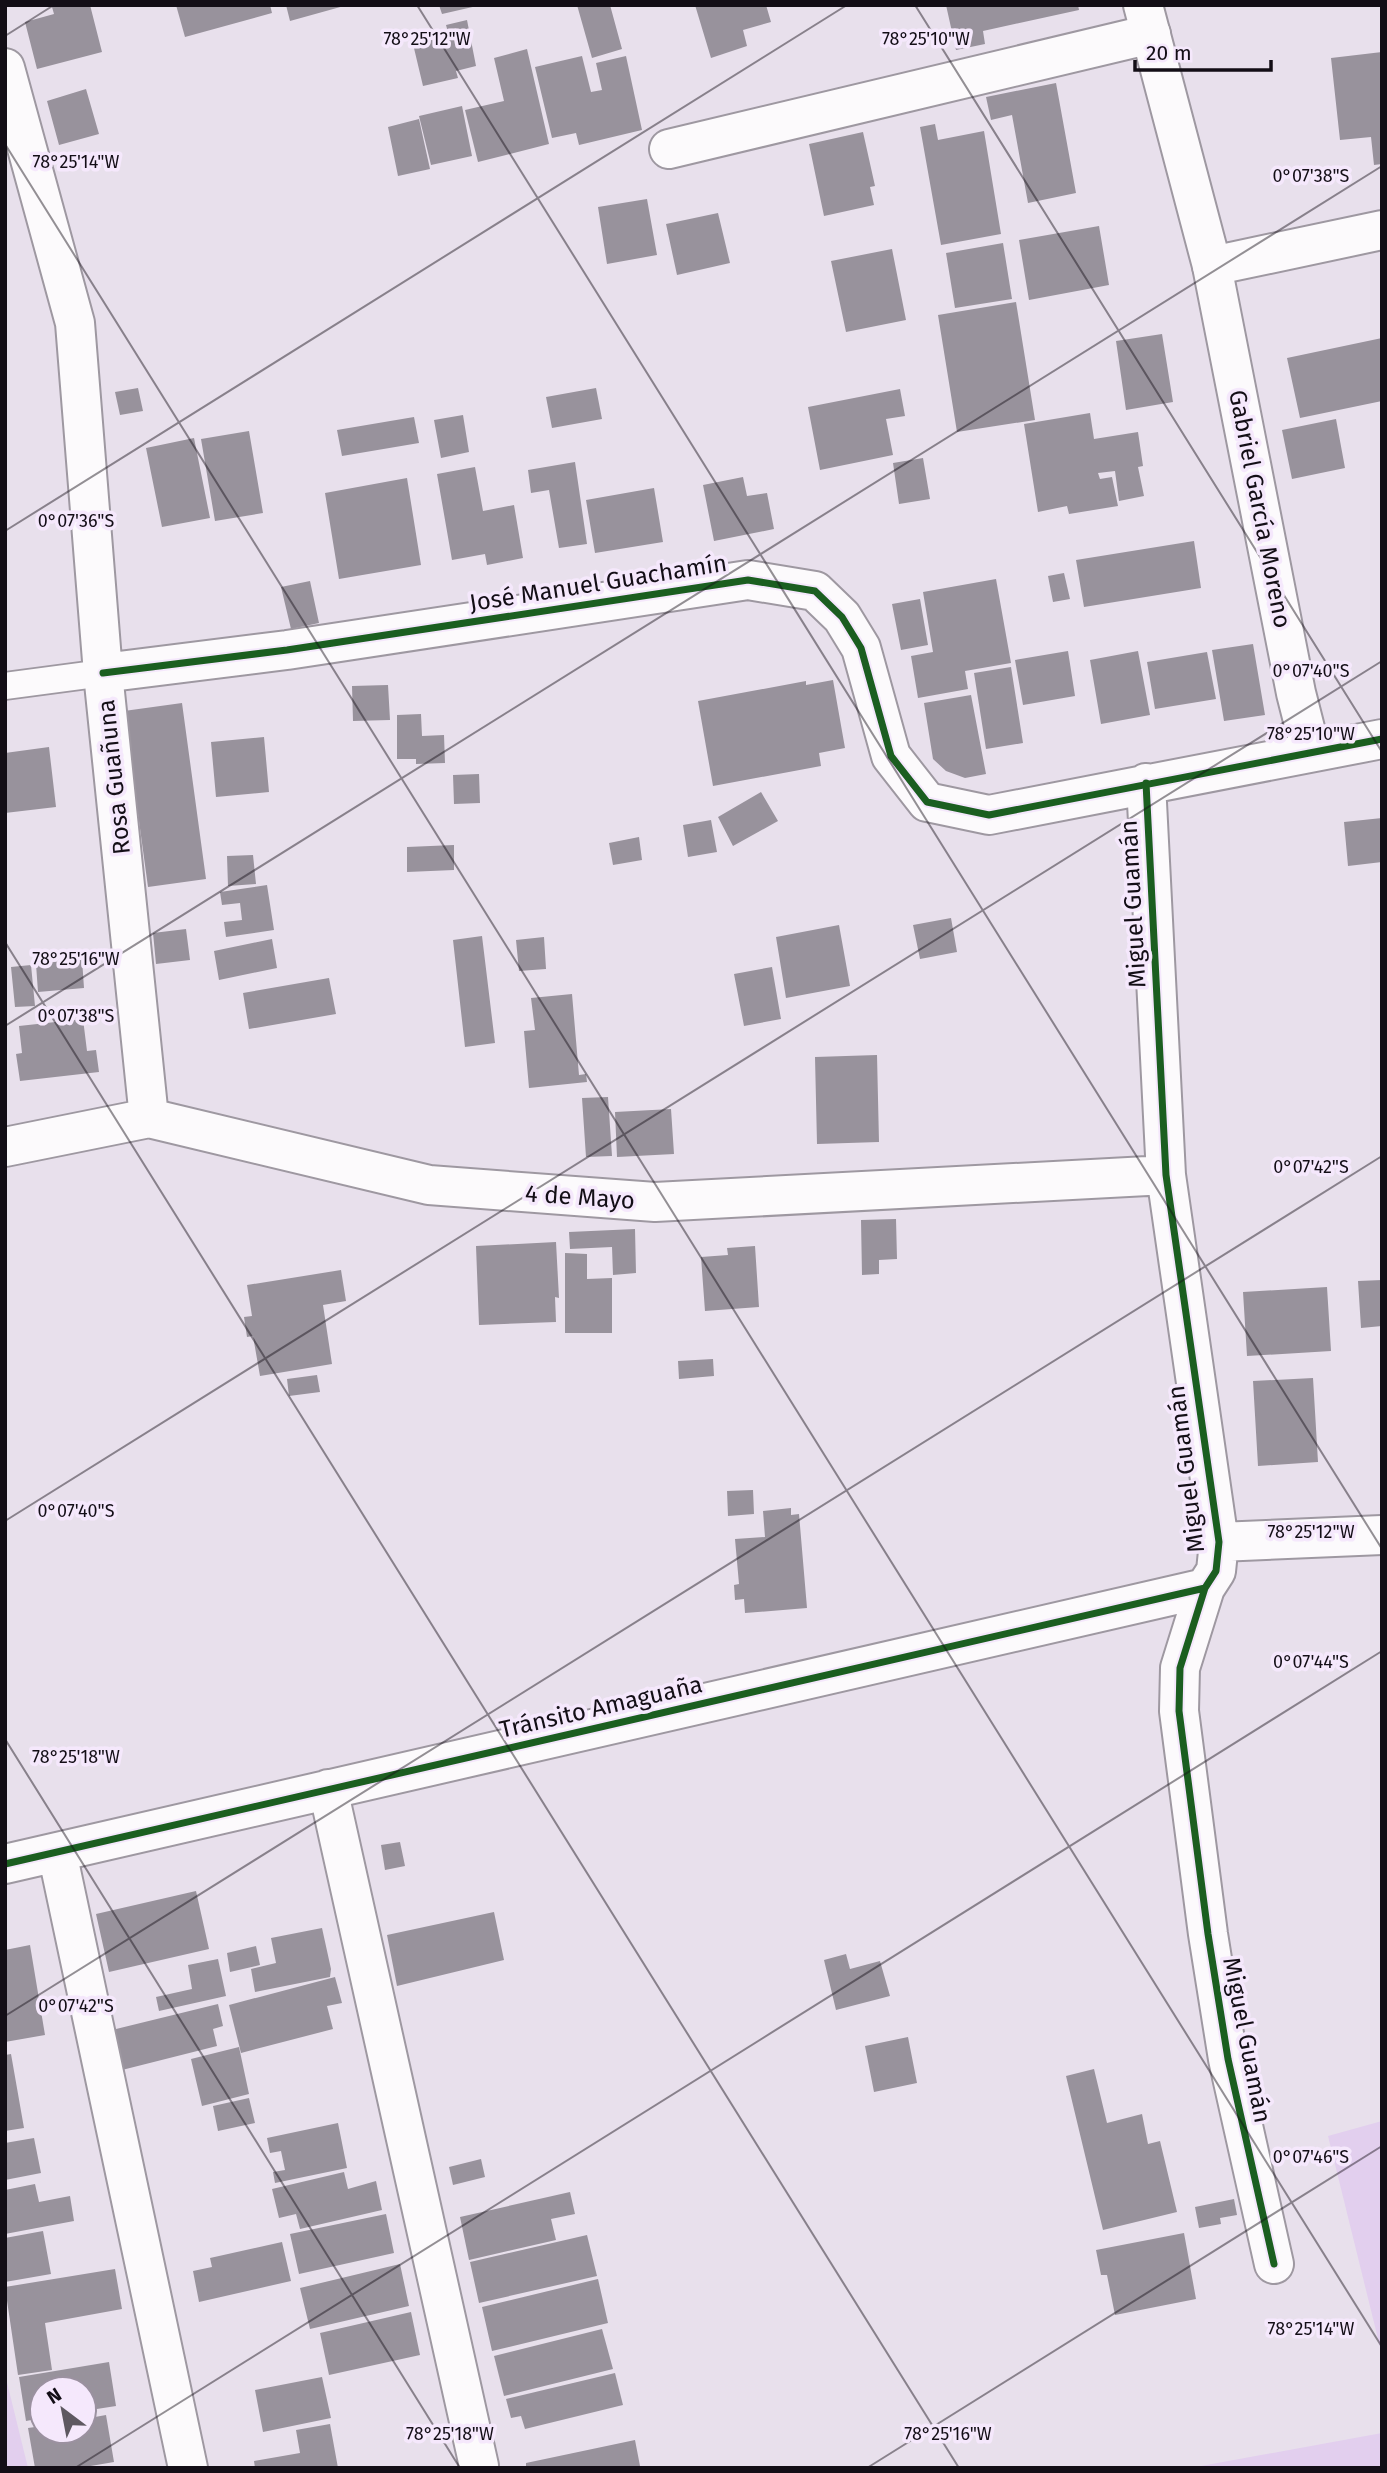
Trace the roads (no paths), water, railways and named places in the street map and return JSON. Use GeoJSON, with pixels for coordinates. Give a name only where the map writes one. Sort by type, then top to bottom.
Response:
{"type":"FeatureCollection","features":[{"type":"Feature","properties":{"kind":"street"},"geometry":{"type":"LineString","coordinates":[[669,149],[1147,20]]}},
{"type":"Feature","properties":{"kind":"street","name":"Gabriel García Moreno"},"geometry":{"type":"LineString","coordinates":[[1147,20],[1212,265],[1296,693],[1311,752]]}},
{"type":"Feature","properties":{"kind":"street","name":"Rosa Guañuna"},"geometry":{"type":"LineString","coordinates":[[5,68],[75,323],[103,673],[149,1118]]}},
{"type":"Feature","properties":{"kind":"street"},"geometry":{"type":"LineString","coordinates":[[1212,265],[1382,230]]}},
{"type":"Feature","properties":{"kind":"street","name":"José Manuel Guachamín"},"geometry":{"type":"LineString","coordinates":[[103,673],[287,650],[748,580],[815,591],[842,617],[861,648],[891,756],[927,802],[989,815],[1382,739]]}},
{"type":"Feature","properties":{"kind":"street","name":"Miguel Guamán"},"geometry":{"type":"LineString","coordinates":[[1146,783],[1166,1175],[1219,1542],[1216,1571],[1205,1588],[1180,1668],[1180,1711],[1208,1934],[1228,2059],[1274,2264]]}},
{"type":"Feature","properties":{"kind":"street","name":"4 de Mayo"},"geometry":{"type":"LineString","coordinates":[[5,1147],[149,1118],[429,1185],[655,1202],[1166,1175]]}},
{"type":"Feature","properties":{"kind":"street"},"geometry":{"type":"LineString","coordinates":[[1219,1542],[1382,1535]]}},
{"type":"Feature","properties":{"kind":"street","name":"Tránsito Amaguaña"},"geometry":{"type":"LineString","coordinates":[[5,1864],[1205,1588]]}},
{"type":"Feature","properties":{"kind":"street"},"geometry":{"type":"LineString","coordinates":[[328,1789],[479,2466]]}},
{"type":"Feature","properties":{"kind":"street"},"geometry":{"type":"LineString","coordinates":[[57,1852],[188,2468]]}},
{"type":"Feature","properties":{"kind":"lane"},"geometry":{"type":"LineString","coordinates":[[5,686],[103,673]]}}]}
